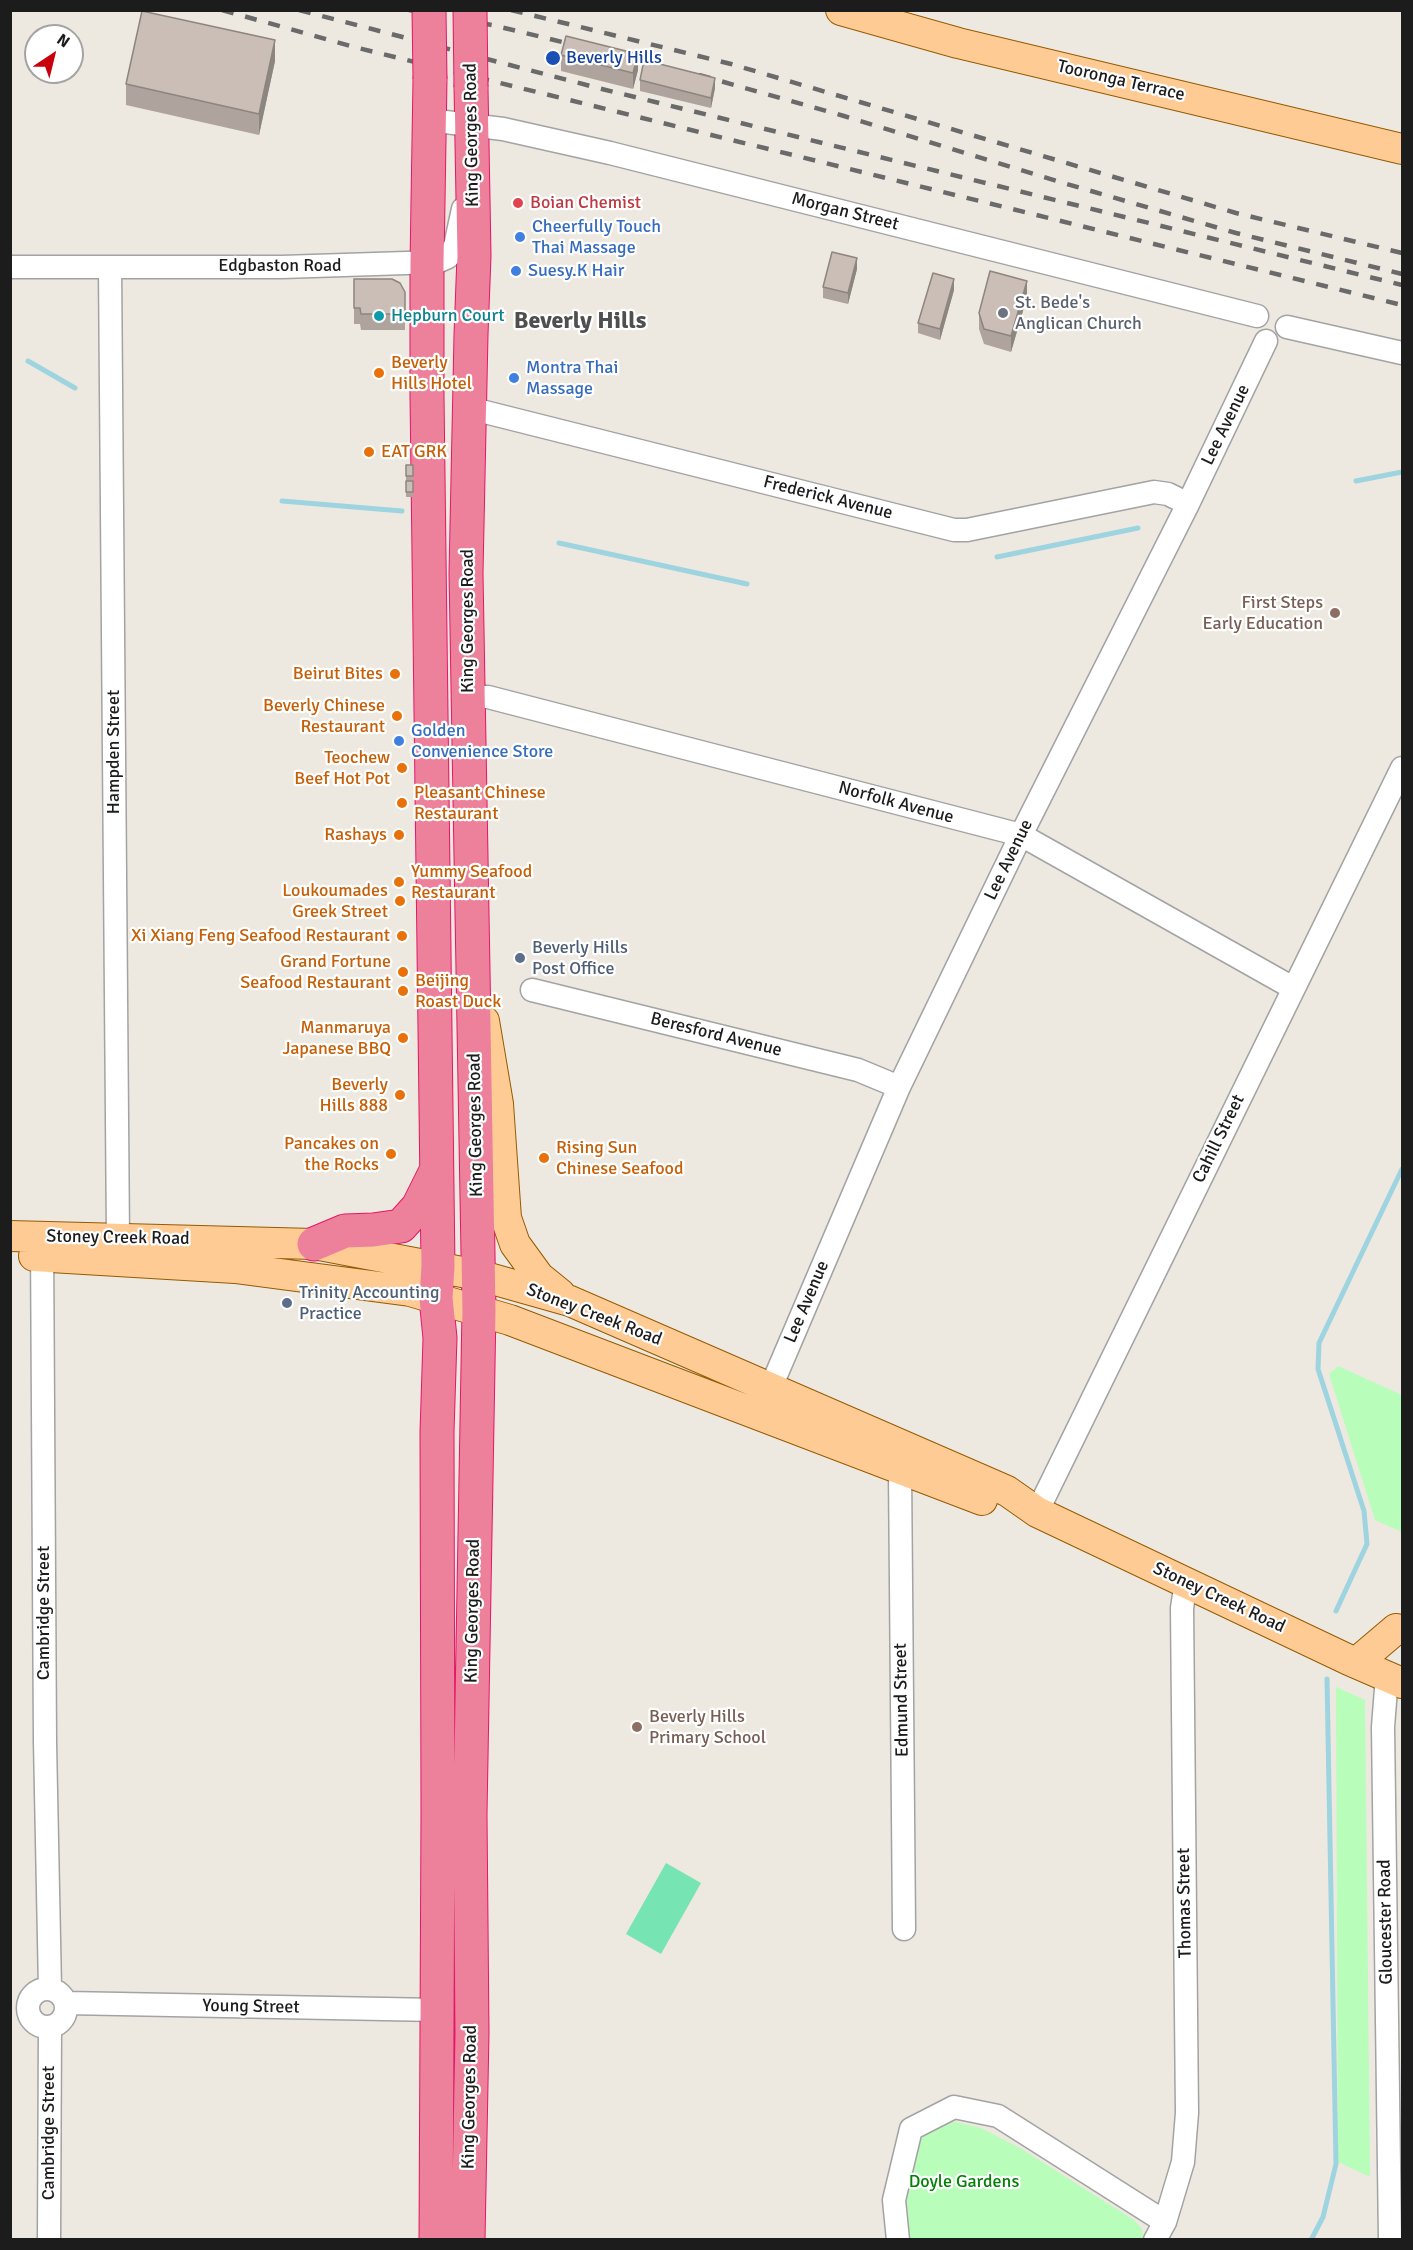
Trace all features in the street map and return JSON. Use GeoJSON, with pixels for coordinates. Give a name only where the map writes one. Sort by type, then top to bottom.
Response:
{"type":"FeatureCollection","features":[{"type":"Feature","properties":{"kind":"highway","name":"King Georges Road"},"geometry":{"type":"LineString","coordinates":[[429,10],[427,263],[437,1282],[440,1338],[437,1432],[436,2240]]}},
{"type":"Feature","properties":{"kind":"highway","name":"King Georges Road"},"geometry":{"type":"LineString","coordinates":[[468,2240],[472,2032],[470,1814],[479,1310],[466,573],[474,256],[470,10]]}},
{"type":"Feature","properties":{"kind":"highway"},"geometry":{"type":"LineString","coordinates":[[314,1244],[345,1231],[401,1226],[418,1207],[436,1171]]}},
{"type":"Feature","properties":{"kind":"main road","name":"Tooronga Terrace"},"geometry":{"type":"LineString","coordinates":[[841,10],[958,43],[1402,149]]}},
{"type":"Feature","properties":{"kind":"main road"},"geometry":{"type":"LineString","coordinates":[[472,972],[486,1025],[498,1104],[506,1218],[515,1244],[539,1277],[570,1301]]}},
{"type":"Feature","properties":{"kind":"main road","name":"Stoney Creek Road"},"geometry":{"type":"LineString","coordinates":[[10,1236],[41,1247],[264,1271],[410,1291],[437,1282],[478,1275],[570,1301],[1007,1491],[1037,1512],[1353,1661],[1397,1676]]}},
{"type":"Feature","properties":{"kind":"main road","name":"Stoney Creek Road"},"geometry":{"type":"LineString","coordinates":[[10,1256],[41,1247],[118,1238],[314,1244],[437,1282],[479,1310],[900,1470],[1001,1507],[1037,1512]]}},
{"type":"Feature","properties":{"kind":"main road"},"geometry":{"type":"LineString","coordinates":[[1353,1661],[1399,1621]]}},
{"type":"Feature","properties":{"kind":"main road"},"geometry":{"type":"LineString","coordinates":[[1397,1676],[1399,1621]]}},
{"type":"Feature","properties":{"kind":"street","name":"Morgan Street"},"geometry":{"type":"LineString","coordinates":[[429,120],[503,129],[610,153],[1257,316]]}},
{"type":"Feature","properties":{"kind":"street","name":"Edgbaston Road"},"geometry":{"type":"LineString","coordinates":[[10,267],[282,267],[427,263],[443,260],[448,257],[455,246],[472,160]]}},
{"type":"Feature","properties":{"kind":"street","name":"Hampden Street"},"geometry":{"type":"LineString","coordinates":[[111,267],[118,1238]]}},
{"type":"Feature","properties":{"kind":"street"},"geometry":{"type":"LineString","coordinates":[[1266,310],[1276,310],[1284,317],[1286,332],[1279,340],[1266,341],[1254,327],[1257,316],[1266,310]]}},
{"type":"Feature","properties":{"kind":"street"},"geometry":{"type":"LineString","coordinates":[[1287,327],[1402,353]]}},
{"type":"Feature","properties":{"kind":"street","name":"Lee Avenue"},"geometry":{"type":"LineString","coordinates":[[771,1387],[899,1087],[1021,835],[1188,504],[1266,341]]}},
{"type":"Feature","properties":{"kind":"street","name":"Frederick Avenue"},"geometry":{"type":"LineString","coordinates":[[470,408],[954,530],[967,530],[1154,492],[1168,494],[1188,504]]}},
{"type":"Feature","properties":{"kind":"street","name":"Norfolk Avenue"},"geometry":{"type":"LineString","coordinates":[[468,697],[488,697],[1021,835],[1293,988]]}},
{"type":"Feature","properties":{"kind":"street","name":"Cahill Street"},"geometry":{"type":"LineString","coordinates":[[1037,1512],[1402,768]]}},
{"type":"Feature","properties":{"kind":"street","name":"Beresford Avenue"},"geometry":{"type":"LineString","coordinates":[[532,990],[858,1070],[899,1087]]}},
{"type":"Feature","properties":{"kind":"street","name":"Cambridge Street"},"geometry":{"type":"LineString","coordinates":[[41,1247],[58,1996]]}},
{"type":"Feature","properties":{"kind":"street","name":"Edmund Street"},"geometry":{"type":"LineString","coordinates":[[900,1470],[904,1929]]}},
{"type":"Feature","properties":{"kind":"street","name":"Thomas Street"},"geometry":{"type":"LineString","coordinates":[[898,2240],[894,2200],[911,2129],[954,2107],[998,2116],[1160,2231],[1183,2162],[1187,2113],[1182,1620],[1186,1582]]}},
{"type":"Feature","properties":{"kind":"street","name":"Gloucester Road"},"geometry":{"type":"LineString","coordinates":[[1390,2240],[1383,1727],[1397,1676]]}},
{"type":"Feature","properties":{"kind":"street"},"geometry":{"type":"LineString","coordinates":[[37,1992],[58,1996],[67,2010],[64,2019],[59,2024],[50,2027],[35,2023],[19,2010],[29,2003],[37,1992]]}},
{"type":"Feature","properties":{"kind":"street","name":"Young Street"},"geometry":{"type":"LineString","coordinates":[[58,1996],[436,2010]]}},
{"type":"Feature","properties":{"kind":"street","name":"Cambridge Street"},"geometry":{"type":"LineString","coordinates":[[49,2240],[50,2027]]}},
{"type":"Feature","properties":{"kind":"green space"},"geometry":{"type":"Polygon","coordinates":[[[1338,1366],[1402,1395],[1402,1532],[1375,1520],[1329,1374],[1338,1366]]]}},
{"type":"Feature","properties":{"kind":"green space"},"geometry":{"type":"Polygon","coordinates":[[[1336,1687],[1365,1700],[1370,2177],[1338,2162],[1336,1687]]]}},
{"type":"Feature","properties":{"kind":"green space"},"geometry":{"type":"Polygon","coordinates":[[[666,1863],[701,1883],[661,1954],[626,1934],[666,1863]]]}},
{"type":"Feature","properties":{"kind":"green space","name":"Doyle Gardens"},"geometry":{"type":"Polygon","coordinates":[[[956,2122],[981,2128],[1020,2148],[1134,2220],[1142,2229],[1144,2240],[908,2240],[905,2199],[919,2141],[932,2129],[944,2123],[956,2122]]]}},
{"type":"Feature","properties":{"kind":"building"},"geometry":{"type":"Polygon","coordinates":[[[142,11],[275,40],[259,114],[126,84],[142,11]]]}},
{"type":"Feature","properties":{"kind":"building"},"geometry":{"type":"Polygon","coordinates":[[[566,36],[638,54],[633,73],[561,55],[566,36]]]}},
{"type":"Feature","properties":{"kind":"building"},"geometry":{"type":"Polygon","coordinates":[[[644,60],[715,78],[711,98],[640,80],[644,60]]]}},
{"type":"Feature","properties":{"kind":"building"},"geometry":{"type":"Polygon","coordinates":[[[832,252],[857,258],[848,293],[823,287],[832,252]]]}},
{"type":"Feature","properties":{"kind":"building","name":"St. Bede's Anglican Church"},"geometry":{"type":"Polygon","coordinates":[[[990,271],[1027,281],[1011,336],[984,329],[979,313],[990,271]]]}},
{"type":"Feature","properties":{"kind":"building"},"geometry":{"type":"Polygon","coordinates":[[[933,273],[954,279],[940,329],[918,323],[933,273]]]}},
{"type":"Feature","properties":{"kind":"building"},"geometry":{"type":"Polygon","coordinates":[[[354,279],[392,279],[400,283],[405,292],[405,314],[361,314],[360,308],[354,308],[354,279]]]}},
{"type":"Feature","properties":{"kind":"building"},"geometry":{"type":"Polygon","coordinates":[[[406,465],[413,465],[413,476],[406,476],[406,465]]]}},
{"type":"Feature","properties":{"kind":"building"},"geometry":{"type":"Polygon","coordinates":[[[406,481],[413,481],[413,492],[406,492],[406,481]]]}},
{"type":"Feature","properties":{"kind":"waterway"},"geometry":{"type":"LineString","coordinates":[[28,361],[75,388]]}},
{"type":"Feature","properties":{"kind":"waterway"},"geometry":{"type":"LineString","coordinates":[[1356,481],[1402,472]]}},
{"type":"Feature","properties":{"kind":"waterway"},"geometry":{"type":"LineString","coordinates":[[282,501],[402,511]]}},
{"type":"Feature","properties":{"kind":"waterway"},"geometry":{"type":"LineString","coordinates":[[997,557],[1138,528]]}},
{"type":"Feature","properties":{"kind":"waterway"},"geometry":{"type":"LineString","coordinates":[[559,543],[747,584]]}},
{"type":"Feature","properties":{"kind":"waterway"},"geometry":{"type":"LineString","coordinates":[[1336,1611],[1367,1544],[1364,1511],[1318,1369],[1319,1343],[1402,1169]]}},
{"type":"Feature","properties":{"kind":"waterway"},"geometry":{"type":"LineString","coordinates":[[1311,2240],[1323,2217],[1336,2164],[1327,1679]]}},
{"type":"Feature","properties":{"kind":"railway"},"geometry":{"type":"LineString","coordinates":[[222,10],[354,47],[1402,305]]}},
{"type":"Feature","properties":{"kind":"railway"},"geometry":{"type":"LineString","coordinates":[[299,10],[598,88],[1402,285]]}},
{"type":"Feature","properties":{"kind":"railway"},"geometry":{"type":"LineString","coordinates":[[409,10],[492,25],[579,46]]}},
{"type":"Feature","properties":{"kind":"railway"},"geometry":{"type":"LineString","coordinates":[[511,10],[731,64],[1236,213],[1402,253]]}},
{"type":"Feature","properties":{"kind":"railway"},"geometry":{"type":"LineString","coordinates":[[699,75],[1236,233],[1402,274]]}},
{"type":"Feature","properties":{"kind":"place","name":"Beverly Hills"},"geometry":{"type":"Point","coordinates":[553,58]}},
{"type":"Feature","properties":{"kind":"place","name":"Boian Chemist"},"geometry":{"type":"Point","coordinates":[518,203]}},
{"type":"Feature","properties":{"kind":"place","name":"Cheerfully Touch Thai Massage"},"geometry":{"type":"Point","coordinates":[520,237]}},
{"type":"Feature","properties":{"kind":"place","name":"Suesy.K Hair"},"geometry":{"type":"Point","coordinates":[516,271]}},
{"type":"Feature","properties":{"kind":"place","name":"St. Bede's Anglican Church"},"geometry":{"type":"Point","coordinates":[1003,313]}},
{"type":"Feature","properties":{"kind":"place","name":"Hepburn Court"},"geometry":{"type":"Point","coordinates":[379,316]}},
{"type":"Feature","properties":{"kind":"place","name":"Beverly Hills Hotel"},"geometry":{"type":"Point","coordinates":[379,373]}},
{"type":"Feature","properties":{"kind":"place","name":"Montra Thai Massage"},"geometry":{"type":"Point","coordinates":[514,378]}},
{"type":"Feature","properties":{"kind":"place","name":"EAT GRK"},"geometry":{"type":"Point","coordinates":[369,452]}},
{"type":"Feature","properties":{"kind":"place","name":"First Steps Early Education"},"geometry":{"type":"Point","coordinates":[1335,613]}},
{"type":"Feature","properties":{"kind":"place","name":"Beirut Bites"},"geometry":{"type":"Point","coordinates":[395,674]}},
{"type":"Feature","properties":{"kind":"place","name":"Beverly Chinese Restaurant"},"geometry":{"type":"Point","coordinates":[397,716]}},
{"type":"Feature","properties":{"kind":"place","name":"Golden Convenience Store"},"geometry":{"type":"Point","coordinates":[399,741]}},
{"type":"Feature","properties":{"kind":"place","name":"Teochew Beef Hot Pot"},"geometry":{"type":"Point","coordinates":[402,768]}},
{"type":"Feature","properties":{"kind":"place","name":"Pleasant Chinese Restaurant"},"geometry":{"type":"Point","coordinates":[402,803]}},
{"type":"Feature","properties":{"kind":"place","name":"Rashays"},"geometry":{"type":"Point","coordinates":[399,835]}},
{"type":"Feature","properties":{"kind":"place","name":"Yummy Seafood Restaurant"},"geometry":{"type":"Point","coordinates":[399,882]}},
{"type":"Feature","properties":{"kind":"place","name":"Loukoumades Greek Street"},"geometry":{"type":"Point","coordinates":[400,901]}},
{"type":"Feature","properties":{"kind":"place","name":"Xi Xiang Feng Seafood Restaurant"},"geometry":{"type":"Point","coordinates":[402,936]}},
{"type":"Feature","properties":{"kind":"place","name":"Beverly Hills Post Office"},"geometry":{"type":"Point","coordinates":[520,958]}},
{"type":"Feature","properties":{"kind":"place","name":"Grand Fortune Seafood Restaurant"},"geometry":{"type":"Point","coordinates":[403,972]}},
{"type":"Feature","properties":{"kind":"place","name":"Beijing Roast Duck"},"geometry":{"type":"Point","coordinates":[403,991]}},
{"type":"Feature","properties":{"kind":"place","name":"Manmaruya Japanese BBQ"},"geometry":{"type":"Point","coordinates":[403,1038]}},
{"type":"Feature","properties":{"kind":"place","name":"Beverly Hills 888"},"geometry":{"type":"Point","coordinates":[400,1095]}},
{"type":"Feature","properties":{"kind":"place","name":"Pancakes on the Rocks"},"geometry":{"type":"Point","coordinates":[391,1154]}},
{"type":"Feature","properties":{"kind":"place","name":"Rising Sun Chinese Seafood"},"geometry":{"type":"Point","coordinates":[544,1158]}},
{"type":"Feature","properties":{"kind":"place","name":"Trinity Accounting Practice"},"geometry":{"type":"Point","coordinates":[287,1303]}},
{"type":"Feature","properties":{"kind":"place","name":"Beverly Hills Primary School"},"geometry":{"type":"Point","coordinates":[637,1727]}},
{"type":"Feature","properties":{"kind":"district","name":"Beverly Hills"},"geometry":{"type":"Point","coordinates":[580,322]}}]}
